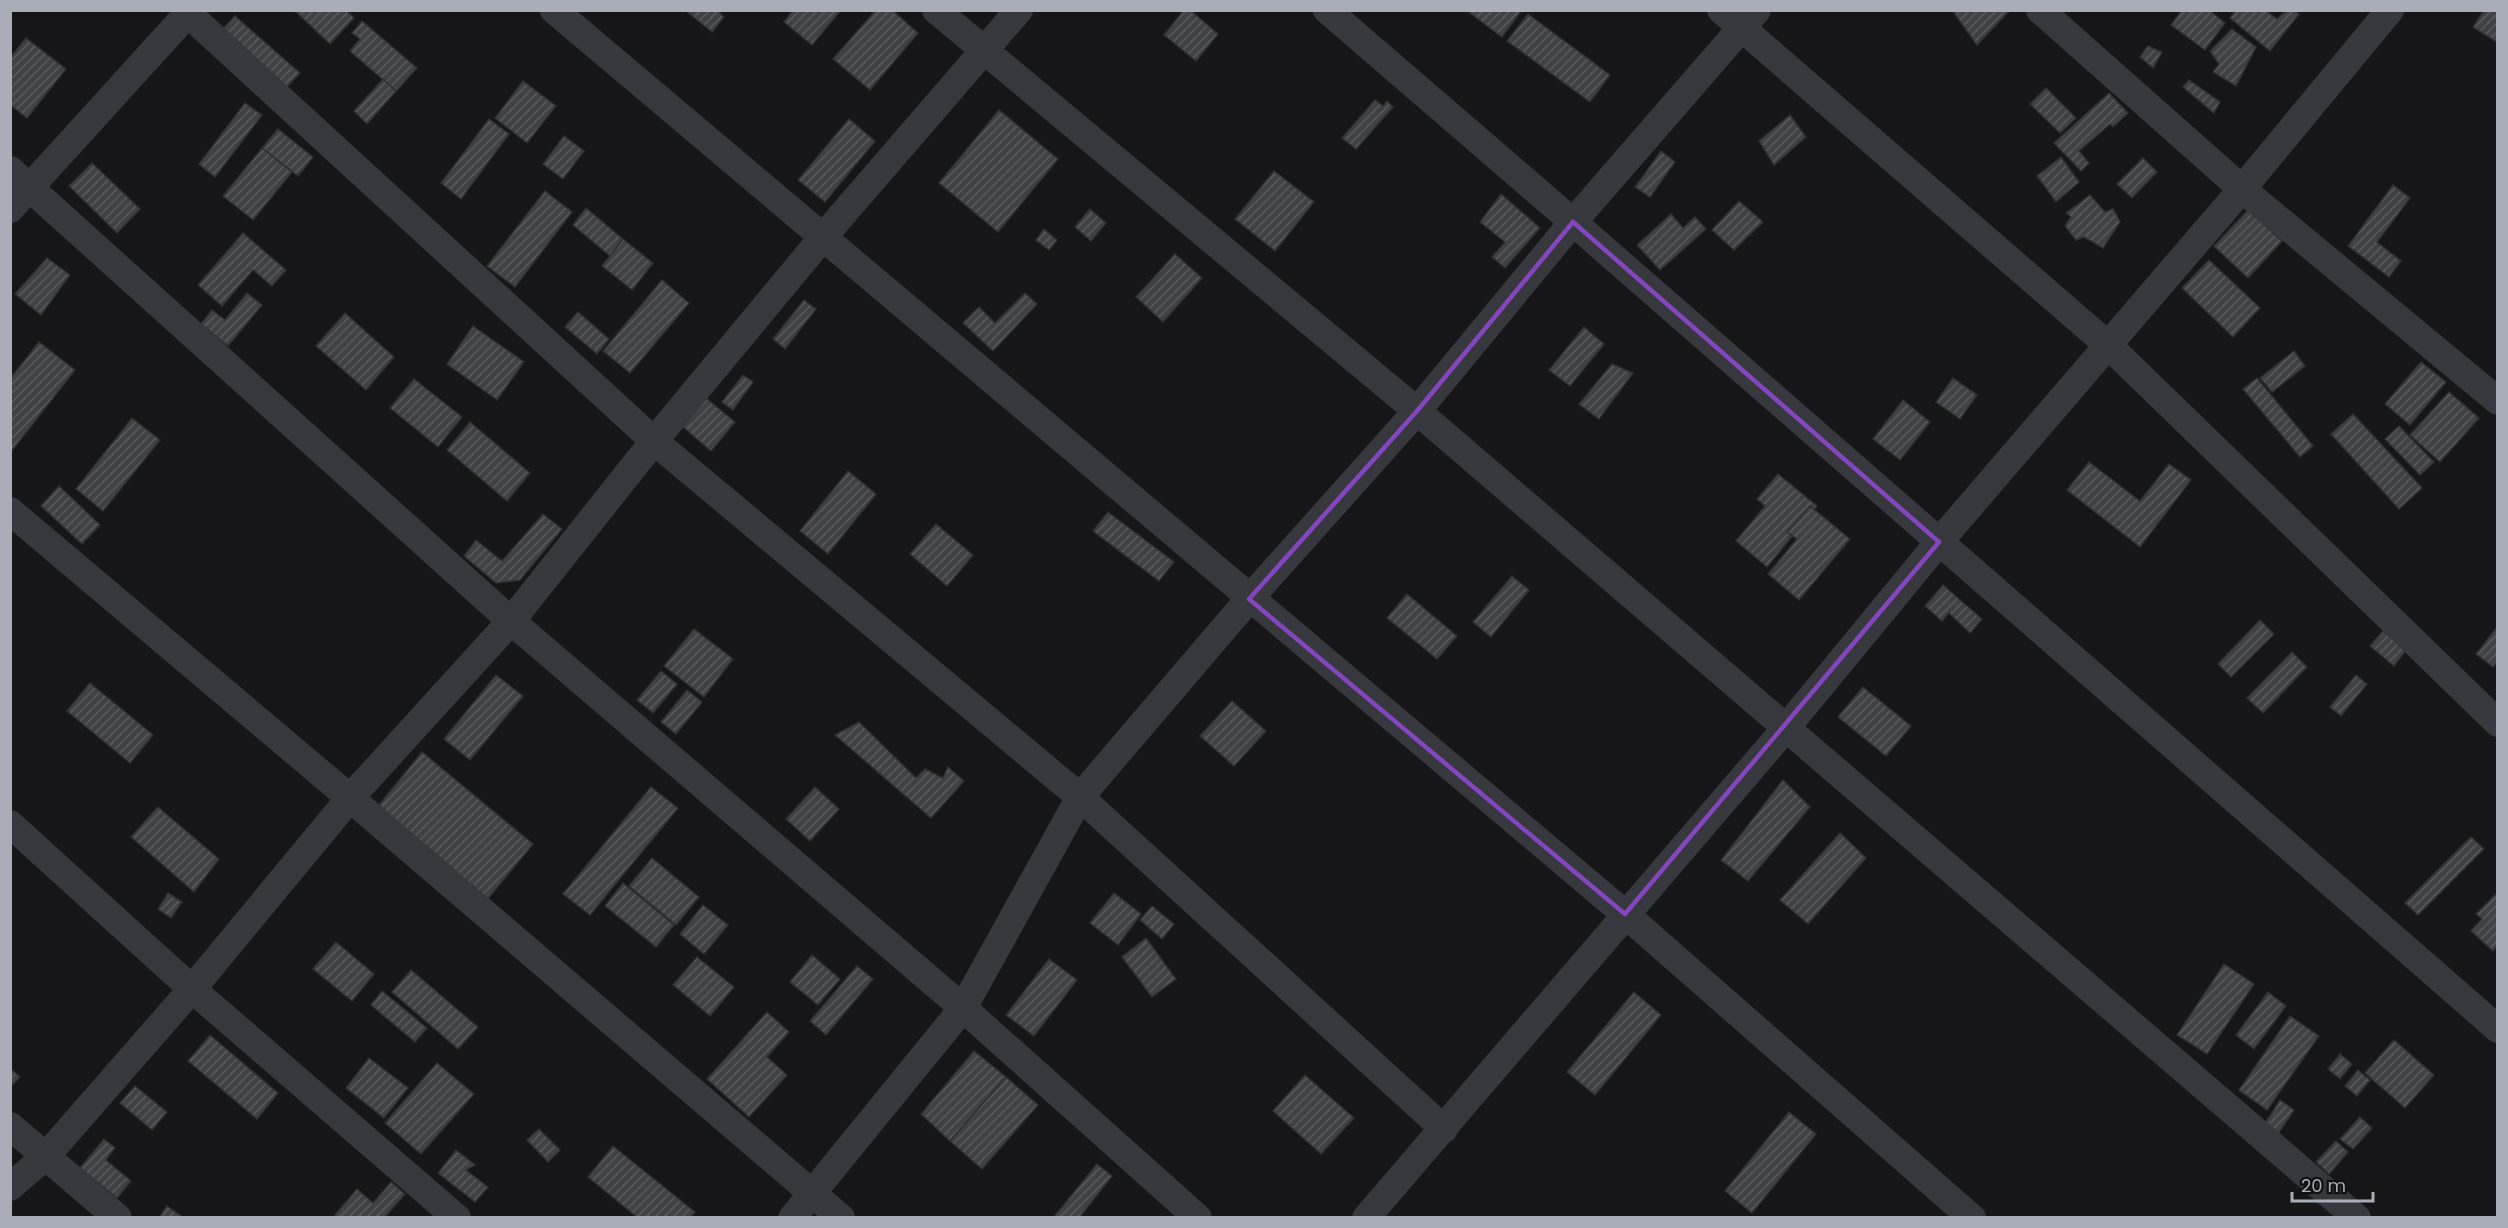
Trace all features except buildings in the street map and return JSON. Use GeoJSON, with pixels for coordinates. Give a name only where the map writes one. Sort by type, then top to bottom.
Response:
{"type":"FeatureCollection","features":[{"type":"Feature","properties":{"kind":"street"},"geometry":{"type":"LineString","coordinates":[[554,10],[1249,599],[1625,914],[1972,1218]]}},
{"type":"Feature","properties":{"kind":"street"},"geometry":{"type":"LineString","coordinates":[[936,10],[1417,411],[2357,1218]]}},
{"type":"Feature","properties":{"kind":"street"},"geometry":{"type":"LineString","coordinates":[[10,1187],[47,1155],[192,989],[350,798],[511,621],[654,441],[823,237],[1019,10]]}},
{"type":"Feature","properties":{"kind":"street"},"geometry":{"type":"LineString","coordinates":[[1326,10],[1574,222],[2498,1029]]}},
{"type":"Feature","properties":{"kind":"street"},"geometry":{"type":"LineString","coordinates":[[2040,10],[2242,189],[2498,401]]}},
{"type":"Feature","properties":{"kind":"street"},"geometry":{"type":"LineString","coordinates":[[1366,1218],[1786,728],[1939,542],[2109,346],[2390,10]]}},
{"type":"Feature","properties":{"kind":"street"},"geometry":{"type":"LineString","coordinates":[[10,209],[20,179],[188,12],[654,441],[1080,798],[1444,1129]]}},
{"type":"Feature","properties":{"kind":"street"},"geometry":{"type":"LineString","coordinates":[[792,1218],[963,1008],[1080,798],[1249,599],[1417,411],[1574,222],[1739,16],[2109,346],[2498,723]]}},
{"type":"Feature","properties":{"kind":"street"},"geometry":{"type":"LineString","coordinates":[[20,179],[511,621],[963,1008],[1198,1218]]}},
{"type":"Feature","properties":{"kind":"street"},"geometry":{"type":"LineString","coordinates":[[10,511],[841,1218]]}},
{"type":"Feature","properties":{"kind":"street"},"geometry":{"type":"LineString","coordinates":[[10,824],[192,989],[457,1218]]}},
{"type":"Feature","properties":{"kind":"street"},"geometry":{"type":"LineString","coordinates":[[10,1126],[47,1155],[118,1218]]}},
{"type":"Feature","properties":{"kind":"highlighted area"},"geometry":{"type":"Polygon","coordinates":[[[1573,222],[1939,542],[1625,914],[1249,599],[1417,411],[1573,222]]]}}]}
